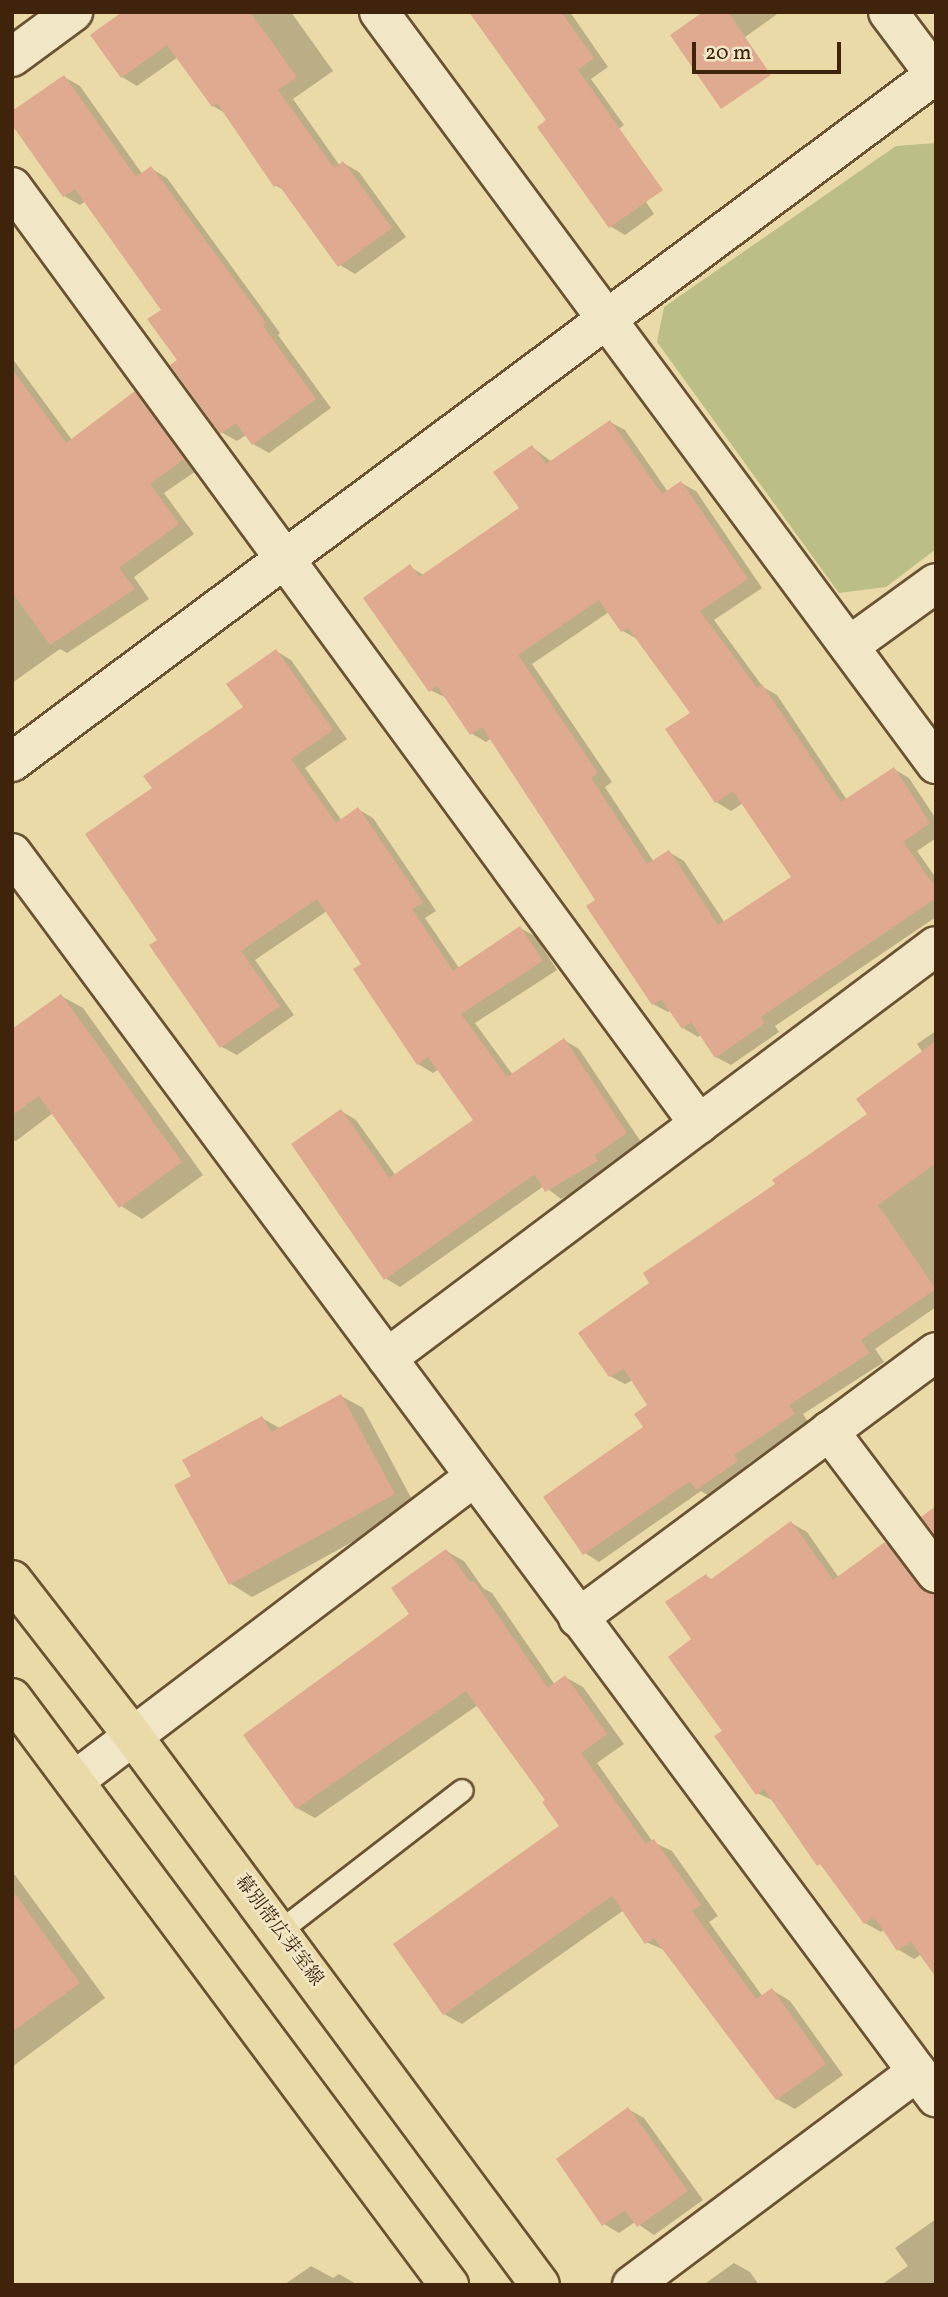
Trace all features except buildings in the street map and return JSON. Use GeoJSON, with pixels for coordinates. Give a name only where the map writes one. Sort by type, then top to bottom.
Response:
{"type":"FeatureCollection","features":[{"type":"Feature","properties":{"kind":"main road","name":"幕別帯広芽室線"},"geometry":{"type":"LineString","coordinates":[[12,1580],[132,1736],[540,2285]]}},
{"type":"Feature","properties":{"kind":"main road"},"geometry":{"type":"LineString","coordinates":[[12,1698],[449,2285]]}},
{"type":"Feature","properties":{"kind":"street"},"geometry":{"type":"LineString","coordinates":[[12,57],[73,12]]}},
{"type":"Feature","properties":{"kind":"street"},"geometry":{"type":"LineString","coordinates":[[379,12],[936,764]]}},
{"type":"Feature","properties":{"kind":"street"},"geometry":{"type":"LineString","coordinates":[[12,762],[935,75],[888,12]]}},
{"type":"Feature","properties":{"kind":"street"},"geometry":{"type":"LineString","coordinates":[[12,187],[286,557],[699,1124]]}},
{"type":"Feature","properties":{"kind":"street"},"geometry":{"type":"LineString","coordinates":[[849,646],[936,583]]}},
{"type":"Feature","properties":{"kind":"street"},"geometry":{"type":"LineString","coordinates":[[12,853],[926,2084],[632,2285]]}},
{"type":"Feature","properties":{"kind":"street"},"geometry":{"type":"LineString","coordinates":[[387,1358],[936,946]]}},
{"type":"Feature","properties":{"kind":"street"},"geometry":{"type":"LineString","coordinates":[[578,1618],[936,1352]]}},
{"type":"Feature","properties":{"kind":"street"},"geometry":{"type":"LineString","coordinates":[[829,1431],[936,1573]]}},
{"type":"Feature","properties":{"kind":"street"},"geometry":{"type":"LineString","coordinates":[[74,1780],[474,1478]]}},
{"type":"Feature","properties":{"kind":"lane"},"geometry":{"type":"LineString","coordinates":[[278,1932],[462,1790]]}},
{"type":"Feature","properties":{"kind":"green space"},"geometry":{"type":"Polygon","coordinates":[[[936,143],[936,549],[886,587],[839,593],[657,342],[664,307],[896,146],[936,143]]]}}]}
